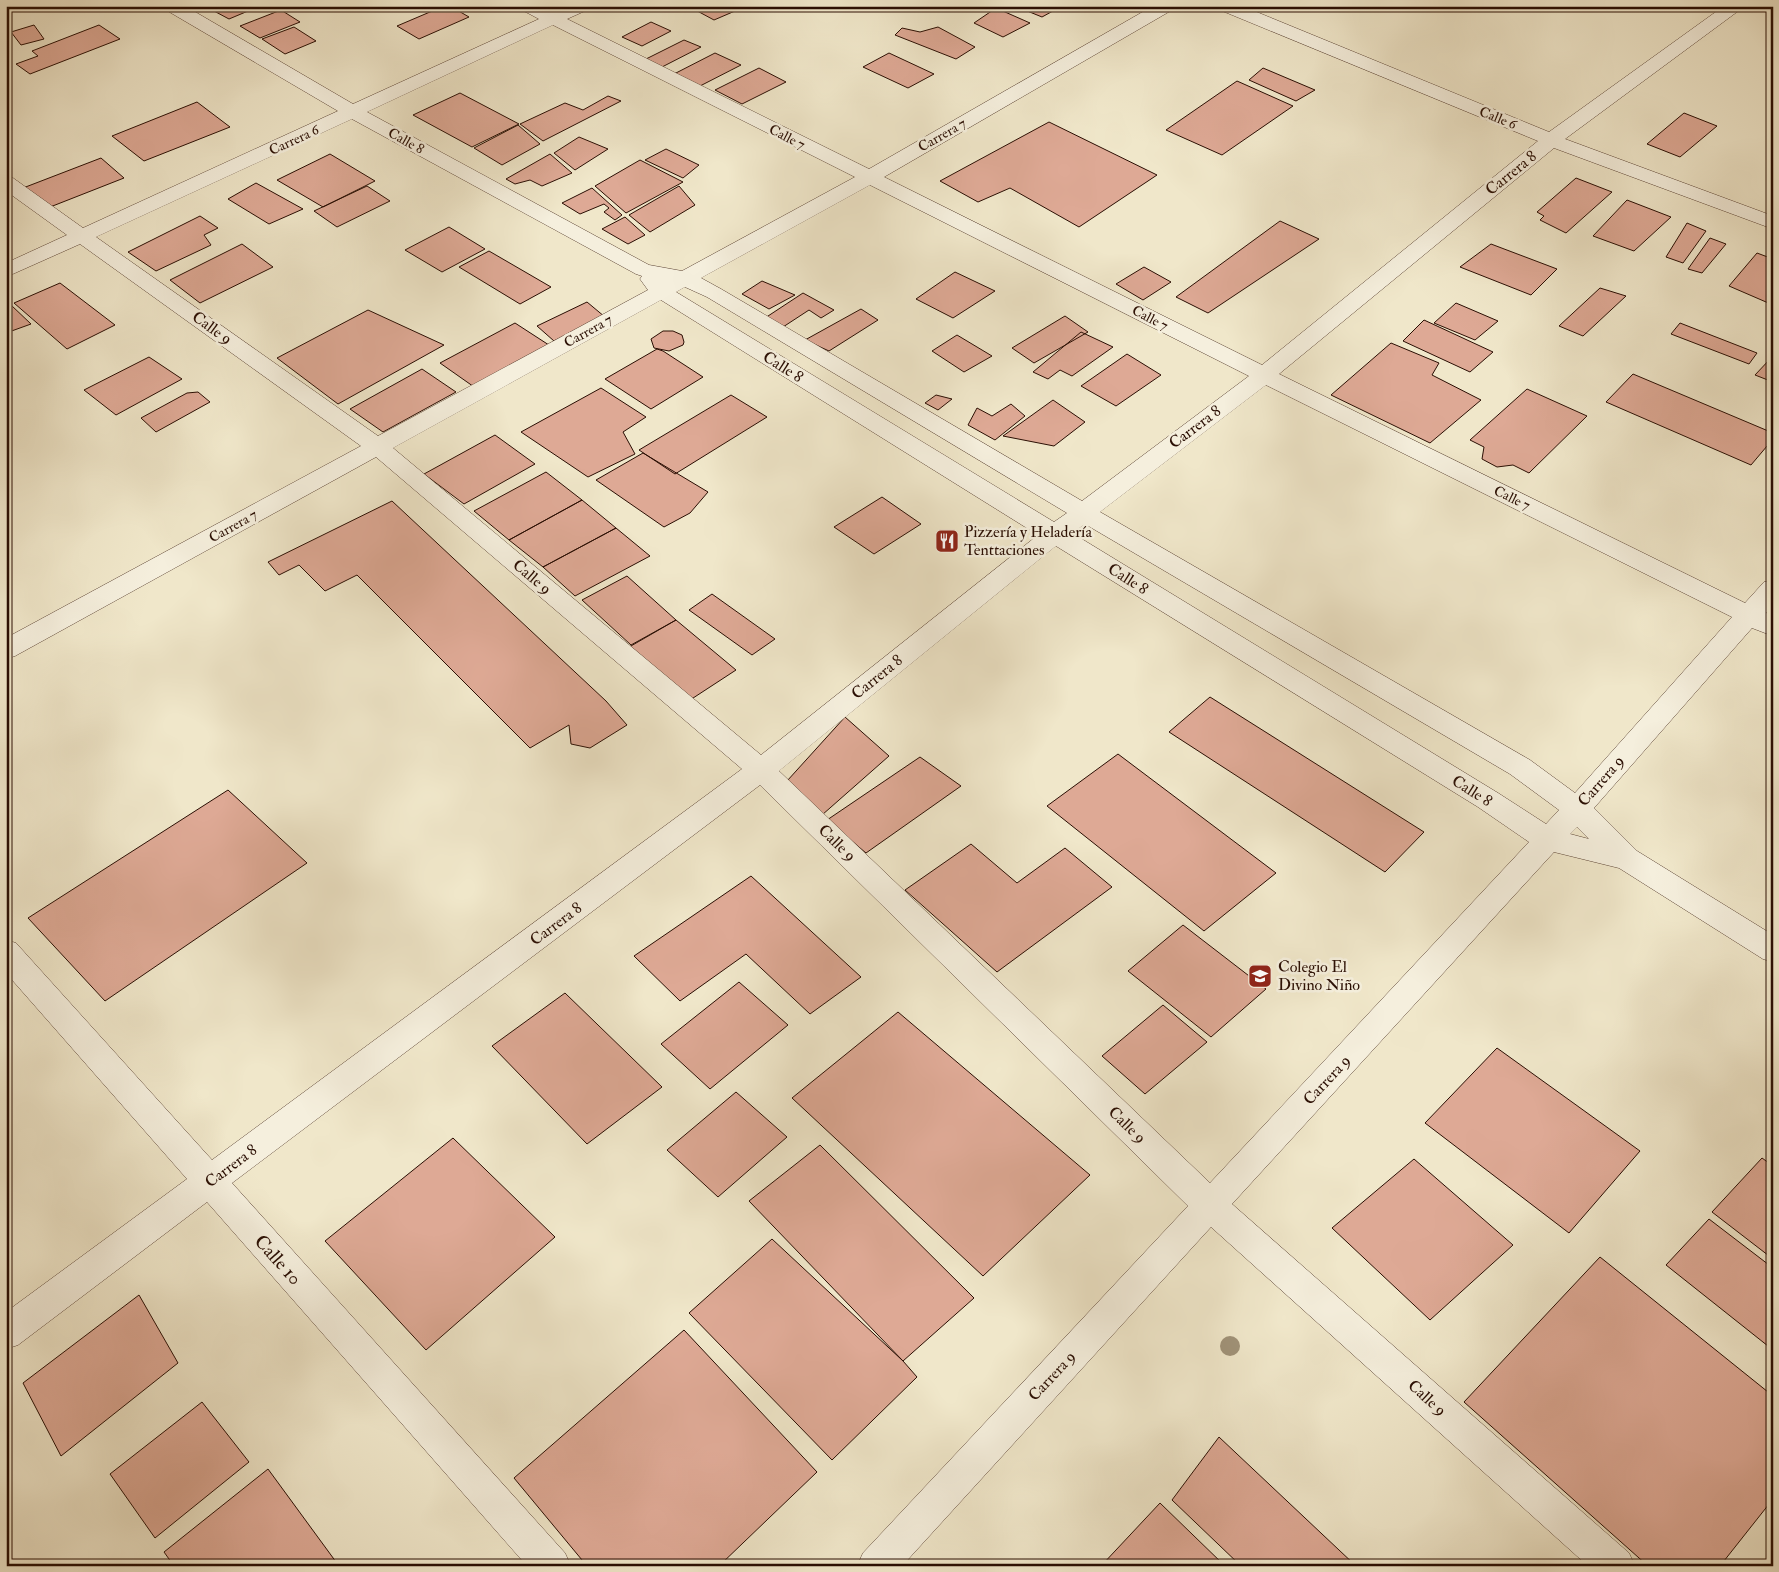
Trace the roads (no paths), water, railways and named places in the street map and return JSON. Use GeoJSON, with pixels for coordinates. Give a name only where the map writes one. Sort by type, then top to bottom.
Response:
{"type":"FeatureCollection","features":[{"type":"Feature","properties":{"kind":"street"},"geometry":{"type":"LineString","coordinates":[[6,8],[11,6]]}},
{"type":"Feature","properties":{"kind":"street","name":"Calle 8"},"geometry":{"type":"LineString","coordinates":[[172,6],[354,112],[643,270],[684,278],[714,294],[1520,767],[1577,809],[1627,859],[1773,950]]}},
{"type":"Feature","properties":{"kind":"street","name":"Calle 7"},"geometry":{"type":"LineString","coordinates":[[528,6],[868,178],[1760,621]]}},
{"type":"Feature","properties":{"kind":"street","name":"Carrera 6"},"geometry":{"type":"LineString","coordinates":[[6,271],[581,6]]}},
{"type":"Feature","properties":{"kind":"street","name":"Carrera 7"},"geometry":{"type":"LineString","coordinates":[[6,650],[868,178],[1166,6]]}},
{"type":"Feature","properties":{"kind":"street","name":"Calle 6"},"geometry":{"type":"LineString","coordinates":[[1226,6],[1551,140],[1773,223]]}},
{"type":"Feature","properties":{"kind":"street","name":"Carrera 8"},"geometry":{"type":"LineString","coordinates":[[6,1333],[210,1183],[761,770],[1083,512],[1264,375],[1551,140],[1736,6]]}},
{"type":"Feature","properties":{"kind":"street","name":"Calle 9"},"geometry":{"type":"LineString","coordinates":[[6,182],[378,447],[761,770],[1211,1206],[1616,1566]]}},
{"type":"Feature","properties":{"kind":"street","name":"Calle 8"},"geometry":{"type":"LineString","coordinates":[[643,270],[660,291],[1479,795],[1548,840],[1627,859]]}},
{"type":"Feature","properties":{"kind":"street","name":"Carrera 9"},"geometry":{"type":"LineString","coordinates":[[876,1566],[1548,840],[1760,621],[1773,588]]}},
{"type":"Feature","properties":{"kind":"street","name":"Calle 10"},"geometry":{"type":"LineString","coordinates":[[6,952],[552,1566]]}},
{"type":"Feature","properties":{"kind":"place","name":"Pizzería y Heladería Tenttaciones"},"geometry":{"type":"Point","coordinates":[947,541]}},
{"type":"Feature","properties":{"kind":"place","name":"Colegio El Divino Niño"},"geometry":{"type":"Point","coordinates":[1260,976]}}]}
